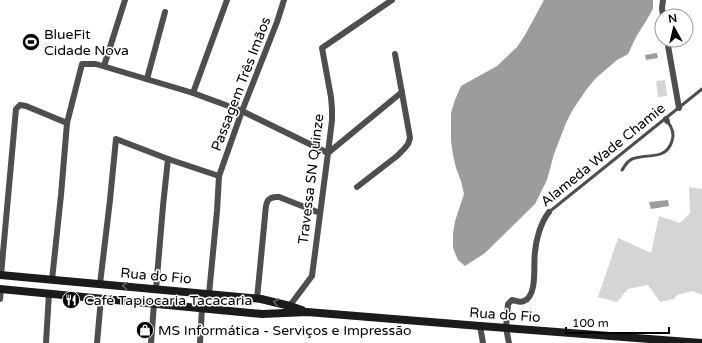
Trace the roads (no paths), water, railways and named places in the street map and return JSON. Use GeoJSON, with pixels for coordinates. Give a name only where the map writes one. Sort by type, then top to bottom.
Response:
{"type":"FeatureCollection","features":[{"type":"Feature","properties":{"kind":"street"},"geometry":{"type":"LineString","coordinates":[[104,66],[125,0]]}},
{"type":"Feature","properties":{"kind":"street"},"geometry":{"type":"LineString","coordinates":[[193,93],[227,0]]}},
{"type":"Feature","properties":{"kind":"street","name":"Passagem Três Imãos"},"geometry":{"type":"LineString","coordinates":[[209,294],[219,176],[284,0]]}},
{"type":"Feature","properties":{"kind":"street","name":"Travessa SN Quinze"},"geometry":{"type":"LineString","coordinates":[[288,309],[312,276],[331,130],[332,109],[322,48],[392,0]]}},
{"type":"Feature","properties":{"kind":"street"},"geometry":{"type":"LineString","coordinates":[[147,78],[165,12]]}},
{"type":"Feature","properties":{"kind":"street"},"geometry":{"type":"LineString","coordinates":[[669,48],[679,108]]}},
{"type":"Feature","properties":{"kind":"street"},"geometry":{"type":"LineString","coordinates":[[357,187],[397,156],[408,144],[410,138],[395,54]]}},
{"type":"Feature","properties":{"kind":"street"},"geometry":{"type":"LineString","coordinates":[[52,280],[61,195],[66,123],[82,64],[96,64],[104,66],[193,93],[242,111],[328,153],[402,92]]}},
{"type":"Feature","properties":{"kind":"street"},"geometry":{"type":"LineString","coordinates":[[0,275],[16,109],[20,105],[26,106],[66,123]]}},
{"type":"Feature","properties":{"kind":"street"},"geometry":{"type":"LineString","coordinates":[[100,284],[116,139],[168,159],[219,176]]}},
{"type":"Feature","properties":{"kind":"street"},"geometry":{"type":"LineString","coordinates":[[156,289],[168,159]]}},
{"type":"Feature","properties":{"kind":"street"},"geometry":{"type":"LineString","coordinates":[[257,299],[267,203],[269,199],[274,196],[279,196],[320,213]]}},
{"type":"Feature","properties":{"kind":"street","name":"Alameda Wade Chamie"},"geometry":{"type":"LineString","coordinates":[[506,328],[508,304],[510,301],[524,301],[528,299],[532,292],[537,240],[544,218],[550,212]]}},
{"type":"Feature","properties":{"kind":"street","name":"Rua do Fio"},"geometry":{"type":"LineString","coordinates":[[0,275],[262,299],[288,309],[307,312],[702,343]]}},
{"type":"Feature","properties":{"kind":"street"},"geometry":{"type":"LineString","coordinates":[[19,291],[23,284],[21,276]]}},
{"type":"Feature","properties":{"kind":"street"},"geometry":{"type":"LineString","coordinates":[[34,292],[32,285],[36,278]]}},
{"type":"Feature","properties":{"kind":"street"},"geometry":{"type":"LineString","coordinates":[[0,289],[0,300]]}},
{"type":"Feature","properties":{"kind":"street","name":"Rua do Fio"},"geometry":{"type":"LineString","coordinates":[[0,289],[262,314],[288,309]]}},
{"type":"Feature","properties":{"kind":"street"},"geometry":{"type":"LineString","coordinates":[[46,343],[49,293]]}},
{"type":"Feature","properties":{"kind":"street"},"geometry":{"type":"LineString","coordinates":[[97,343],[102,298]]}},
{"type":"Feature","properties":{"kind":"street"},"geometry":{"type":"LineString","coordinates":[[151,343],[154,304]]}},
{"type":"Feature","properties":{"kind":"street"},"geometry":{"type":"LineString","coordinates":[[200,343],[202,308]]}},
{"type":"Feature","properties":{"kind":"street"},"geometry":{"type":"LineString","coordinates":[[480,326],[483,343]]}},
{"type":"Feature","properties":{"kind":"street"},"geometry":{"type":"LineString","coordinates":[[506,328],[508,343]]}},
{"type":"Feature","properties":{"kind":"lane","name":"Alameda Wade Chamie"},"geometry":{"type":"LineString","coordinates":[[550,212],[666,120],[702,89]]}},
{"type":"Feature","properties":{"kind":"lane"},"geometry":{"type":"LineString","coordinates":[[622,170],[628,161],[632,159],[660,155],[669,148],[674,136],[673,130],[666,120]]}},
{"type":"Feature","properties":{"kind":"place","name":"BlueFit Cidade Nova"},"geometry":{"type":"Point","coordinates":[31,42]}},
{"type":"Feature","properties":{"kind":"place","name":"Café Tapiocaria Tacacaria"},"geometry":{"type":"Point","coordinates":[71,300]}},
{"type":"Feature","properties":{"kind":"place","name":"MS Informática - Serviços e Impressão"},"geometry":{"type":"Point","coordinates":[145,330]}}]}
